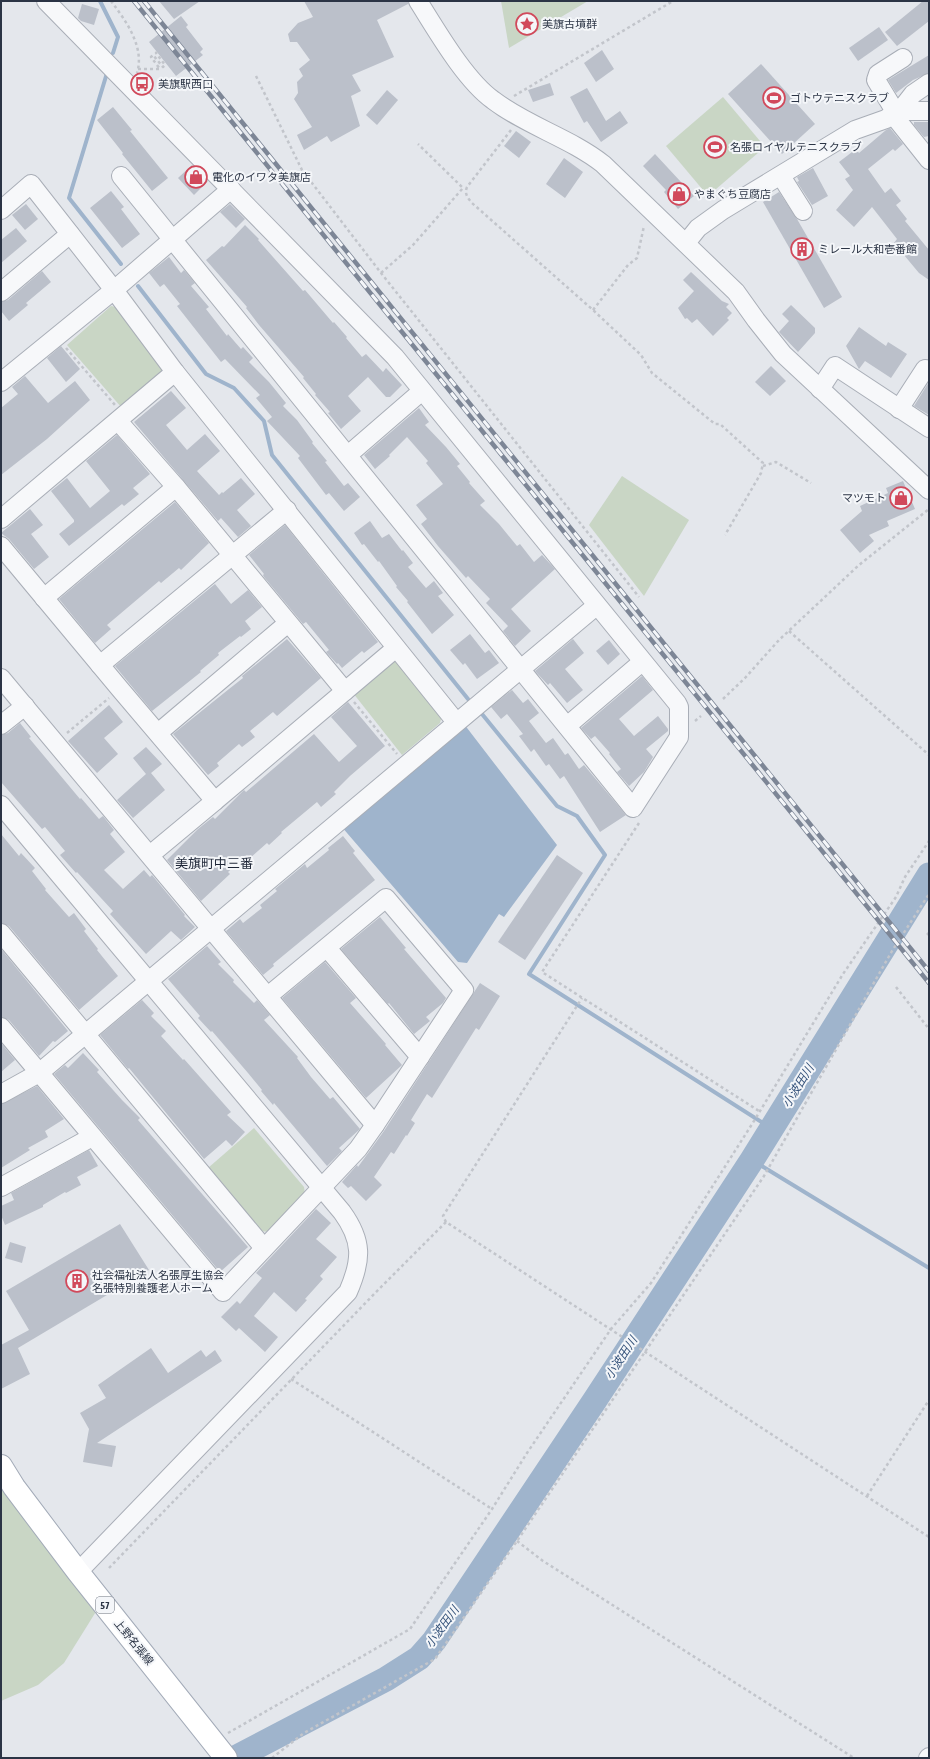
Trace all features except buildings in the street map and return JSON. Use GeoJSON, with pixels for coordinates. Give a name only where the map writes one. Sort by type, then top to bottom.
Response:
{"type":"FeatureCollection","features":[{"type":"Feature","properties":{"kind":"main road","name":"上野名張線"},"geometry":{"type":"LineString","coordinates":[[1,1466],[14,1487],[78,1572],[220,1750]]}},
{"type":"Feature","properties":{"kind":"street"},"geometry":{"type":"LineString","coordinates":[[46,1],[395,357],[679,707],[679,737],[633,808],[121,176]]}},
{"type":"Feature","properties":{"kind":"street"},"geometry":{"type":"LineString","coordinates":[[418,1],[452,53],[478,86],[493,100],[589,153],[654,211],[736,292],[783,354],[820,389],[926,479]]}},
{"type":"Feature","properties":{"kind":"street"},"geometry":{"type":"LineString","coordinates":[[903,58],[878,74],[876,80],[897,112],[898,121],[929,160]]}},
{"type":"Feature","properties":{"kind":"street"},"geometry":{"type":"LineString","coordinates":[[897,112],[913,94],[929,83]]}},
{"type":"Feature","properties":{"kind":"street"},"geometry":{"type":"LineString","coordinates":[[686,243],[698,228],[723,210],[855,130],[897,112],[929,111]]}},
{"type":"Feature","properties":{"kind":"street"},"geometry":{"type":"LineString","coordinates":[[781,176],[803,211]]}},
{"type":"Feature","properties":{"kind":"street"},"geometry":{"type":"LineString","coordinates":[[1,210],[31,184],[176,372],[456,722]]}},
{"type":"Feature","properties":{"kind":"street"},"geometry":{"type":"LineString","coordinates":[[1,382],[114,290],[231,189]]}},
{"type":"Feature","properties":{"kind":"street"},"geometry":{"type":"LineString","coordinates":[[1,292],[70,234]]}},
{"type":"Feature","properties":{"kind":"street"},"geometry":{"type":"LineString","coordinates":[[820,389],[835,366],[929,428]]}},
{"type":"Feature","properties":{"kind":"street"},"geometry":{"type":"LineString","coordinates":[[899,409],[925,369]]}},
{"type":"Feature","properties":{"kind":"street"},"geometry":{"type":"LineString","coordinates":[[1,519],[176,372]]}},
{"type":"Feature","properties":{"kind":"street"},"geometry":{"type":"LineString","coordinates":[[348,455],[422,391]]}},
{"type":"Feature","properties":{"kind":"street"},"geometry":{"type":"LineString","coordinates":[[121,418],[176,488],[345,691]]}},
{"type":"Feature","properties":{"kind":"street"},"geometry":{"type":"LineString","coordinates":[[44,598],[176,488]]}},
{"type":"Feature","properties":{"kind":"street"},"geometry":{"type":"LineString","coordinates":[[100,665],[287,510]]}},
{"type":"Feature","properties":{"kind":"street"},"geometry":{"type":"LineString","coordinates":[[1,546],[215,801]]}},
{"type":"Feature","properties":{"kind":"street"},"geometry":{"type":"LineString","coordinates":[[1,1094],[39,1073],[596,606]]}},
{"type":"Feature","properties":{"kind":"street"},"geometry":{"type":"LineString","coordinates":[[158,733],[288,623]]}},
{"type":"Feature","properties":{"kind":"street"},"geometry":{"type":"LineString","coordinates":[[150,855],[396,648]]}},
{"type":"Feature","properties":{"kind":"street"},"geometry":{"type":"LineString","coordinates":[[567,726],[642,662]]}},
{"type":"Feature","properties":{"kind":"street"},"geometry":{"type":"LineString","coordinates":[[1,678],[376,1125]]}},
{"type":"Feature","properties":{"kind":"street"},"geometry":{"type":"LineString","coordinates":[[1,725],[25,706]]}},
{"type":"Feature","properties":{"kind":"street"},"geometry":{"type":"LineString","coordinates":[[1,805],[350,1222],[359,1246],[359,1261],[348,1292],[78,1572]]}},
{"type":"Feature","properties":{"kind":"street"},"geometry":{"type":"LineString","coordinates":[[1,1027],[223,1292],[358,1149],[376,1125],[464,990],[386,898],[268,996]]}},
{"type":"Feature","properties":{"kind":"street"},"geometry":{"type":"LineString","coordinates":[[1,933],[264,1248]]}},
{"type":"Feature","properties":{"kind":"street"},"geometry":{"type":"LineString","coordinates":[[327,948],[420,1057]]}},
{"type":"Feature","properties":{"kind":"street"},"geometry":{"type":"LineString","coordinates":[[1,1187],[92,1137]]}},
{"type":"Feature","properties":{"kind":"path"},"geometry":{"type":"LineString","coordinates":[[111,1],[125,20],[138,48],[140,58],[138,69],[160,69],[151,57],[153,54],[163,66],[165,65],[156,53],[157,52]]}},
{"type":"Feature","properties":{"kind":"path"},"geometry":{"type":"LineString","coordinates":[[493,100],[510,98],[518,94],[673,1]]}},
{"type":"Feature","properties":{"kind":"path"},"geometry":{"type":"LineString","coordinates":[[256,76],[302,170],[381,273],[639,597]]}},
{"type":"Feature","properties":{"kind":"path"},"geometry":{"type":"LineString","coordinates":[[381,273],[413,245],[464,188],[520,116]]}},
{"type":"Feature","properties":{"kind":"path"},"geometry":{"type":"LineString","coordinates":[[418,144],[464,188],[472,203],[593,310],[641,355],[652,373],[715,424],[720,424],[763,463],[763,466]]}},
{"type":"Feature","properties":{"kind":"path"},"geometry":{"type":"LineString","coordinates":[[593,310],[628,265],[637,258],[645,222],[654,211]]}},
{"type":"Feature","properties":{"kind":"path"},"geometry":{"type":"LineString","coordinates":[[64,345],[121,418]]}},
{"type":"Feature","properties":{"kind":"path"},"geometry":{"type":"LineString","coordinates":[[725,535],[763,466],[776,462],[810,483]]}},
{"type":"Feature","properties":{"kind":"path"},"geometry":{"type":"LineString","coordinates":[[723,699],[789,631],[859,565],[929,509]]}},
{"type":"Feature","properties":{"kind":"path"},"geometry":{"type":"LineString","coordinates":[[789,631],[929,755]]}},
{"type":"Feature","properties":{"kind":"path"},"geometry":{"type":"LineString","coordinates":[[56,743],[120,689]]}},
{"type":"Feature","properties":{"kind":"path"},"geometry":{"type":"LineString","coordinates":[[345,691],[401,759]]}},
{"type":"Feature","properties":{"kind":"path"},"geometry":{"type":"LineString","coordinates":[[692,726],[701,716]]}},
{"type":"Feature","properties":{"kind":"path"},"geometry":{"type":"LineString","coordinates":[[642,819],[542,972],[758,1113]]}},
{"type":"Feature","properties":{"kind":"path"},"geometry":{"type":"LineString","coordinates":[[220,1750],[410,1629],[492,1509],[527,1453],[611,1329],[650,1283],[754,1122],[758,1113],[843,974],[896,897],[905,877],[929,841]]}},
{"type":"Feature","properties":{"kind":"path"},"geometry":{"type":"LineString","coordinates":[[272,1758],[304,1732],[435,1659],[517,1541],[764,1176],[892,952],[929,894]]}},
{"type":"Feature","properties":{"kind":"path"},"geometry":{"type":"LineString","coordinates":[[896,987],[929,1029]]}},
{"type":"Feature","properties":{"kind":"path"},"geometry":{"type":"LineString","coordinates":[[582,998],[443,1216],[446,1222],[929,1537]]}},
{"type":"Feature","properties":{"kind":"path"},"geometry":{"type":"LineString","coordinates":[[109,1568],[291,1379],[446,1222]]}},
{"type":"Feature","properties":{"kind":"path"},"geometry":{"type":"LineString","coordinates":[[291,1379],[492,1509]]}},
{"type":"Feature","properties":{"kind":"path"},"geometry":{"type":"LineString","coordinates":[[867,1496],[929,1400]]}},
{"type":"Feature","properties":{"kind":"path"},"geometry":{"type":"LineString","coordinates":[[517,1541],[550,1565],[854,1758]]}},
{"type":"Feature","properties":{"kind":"green space","name":"美旗古墳群"},"geometry":{"type":"Polygon","coordinates":[[[501,1],[588,1],[509,48],[501,1]]]}},
{"type":"Feature","properties":{"kind":"green space","name":"名張ロイヤルテニスクラブ"},"geometry":{"type":"Polygon","coordinates":[[[723,97],[765,147],[708,196],[666,146],[723,97]]]}},
{"type":"Feature","properties":{"kind":"green space"},"geometry":{"type":"Polygon","coordinates":[[[111,306],[120,308],[162,366],[160,376],[122,408],[67,345],[111,306]]]}},
{"type":"Feature","properties":{"kind":"green space"},"geometry":{"type":"Polygon","coordinates":[[[622,476],[689,520],[644,596],[589,525],[622,476]]]}},
{"type":"Feature","properties":{"kind":"green space"},"geometry":{"type":"Polygon","coordinates":[[[392,660],[399,662],[442,715],[440,723],[402,755],[353,693],[392,660]]]}},
{"type":"Feature","properties":{"kind":"green space"},"geometry":{"type":"Polygon","coordinates":[[[254,1128],[304,1187],[305,1194],[270,1232],[259,1231],[208,1168],[254,1128]]]}},
{"type":"Feature","properties":{"kind":"green space"},"geometry":{"type":"Polygon","coordinates":[[[1,1476],[97,1610],[64,1663],[38,1685],[1,1701],[1,1476]]]}},
{"type":"Feature","properties":{"kind":"water"},"geometry":{"type":"Polygon","coordinates":[[[464,724],[557,845],[504,917],[499,914],[467,963],[458,962],[341,826],[464,724]]]}},
{"type":"Feature","properties":{"kind":"waterway"},"geometry":{"type":"LineString","coordinates":[[100,1],[118,37],[113,53]]}},
{"type":"Feature","properties":{"kind":"waterway"},"geometry":{"type":"LineString","coordinates":[[107,73],[69,198],[121,264]]}},
{"type":"Feature","properties":{"kind":"waterway"},"geometry":{"type":"LineString","coordinates":[[138,286],[206,374],[234,388],[264,421],[272,455],[468,699]]}},
{"type":"Feature","properties":{"kind":"waterway"},"geometry":{"type":"LineString","coordinates":[[482,714],[557,806],[577,816],[605,855],[529,974],[771,1128]]}},
{"type":"Feature","properties":{"kind":"waterway","name":"小波田川"},"geometry":{"type":"LineString","coordinates":[[235,1758],[386,1679],[419,1658],[434,1641],[595,1400],[752,1160],[929,875]]}},
{"type":"Feature","properties":{"kind":"waterway"},"geometry":{"type":"LineString","coordinates":[[752,1160],[929,1268]]}},
{"type":"Feature","properties":{"kind":"railway"},"geometry":{"type":"LineString","coordinates":[[134,1],[929,983]]}},
{"type":"Feature","properties":{"kind":"railway"},"geometry":{"type":"LineString","coordinates":[[144,1],[929,971]]}},
{"type":"Feature","properties":{"kind":"place","name":"美旗古墳群"},"geometry":{"type":"Point","coordinates":[527,24]}},
{"type":"Feature","properties":{"kind":"place","name":"美旗駅西口"},"geometry":{"type":"Point","coordinates":[142,84]}},
{"type":"Feature","properties":{"kind":"place","name":"ゴトウテニスクラブ"},"geometry":{"type":"Point","coordinates":[774,98]}},
{"type":"Feature","properties":{"kind":"place","name":"名張ロイヤルテニスクラブ"},"geometry":{"type":"Point","coordinates":[715,147]}},
{"type":"Feature","properties":{"kind":"place","name":"電化のイワタ美旗店"},"geometry":{"type":"Point","coordinates":[196,177]}},
{"type":"Feature","properties":{"kind":"place","name":"やまぐち豆腐店"},"geometry":{"type":"Point","coordinates":[679,194]}},
{"type":"Feature","properties":{"kind":"place","name":"ミレール大和壱番館"},"geometry":{"type":"Point","coordinates":[802,249]}},
{"type":"Feature","properties":{"kind":"place","name":"マツモト"},"geometry":{"type":"Point","coordinates":[901,498]}},
{"type":"Feature","properties":{"kind":"place","name":"社会福祉法人名張厚生協会 名張特別養護老人ホーム"},"geometry":{"type":"Point","coordinates":[77,1281]}},
{"type":"Feature","properties":{"kind":"district","name":"美旗町中三番"},"geometry":{"type":"Point","coordinates":[214,863]}}]}
